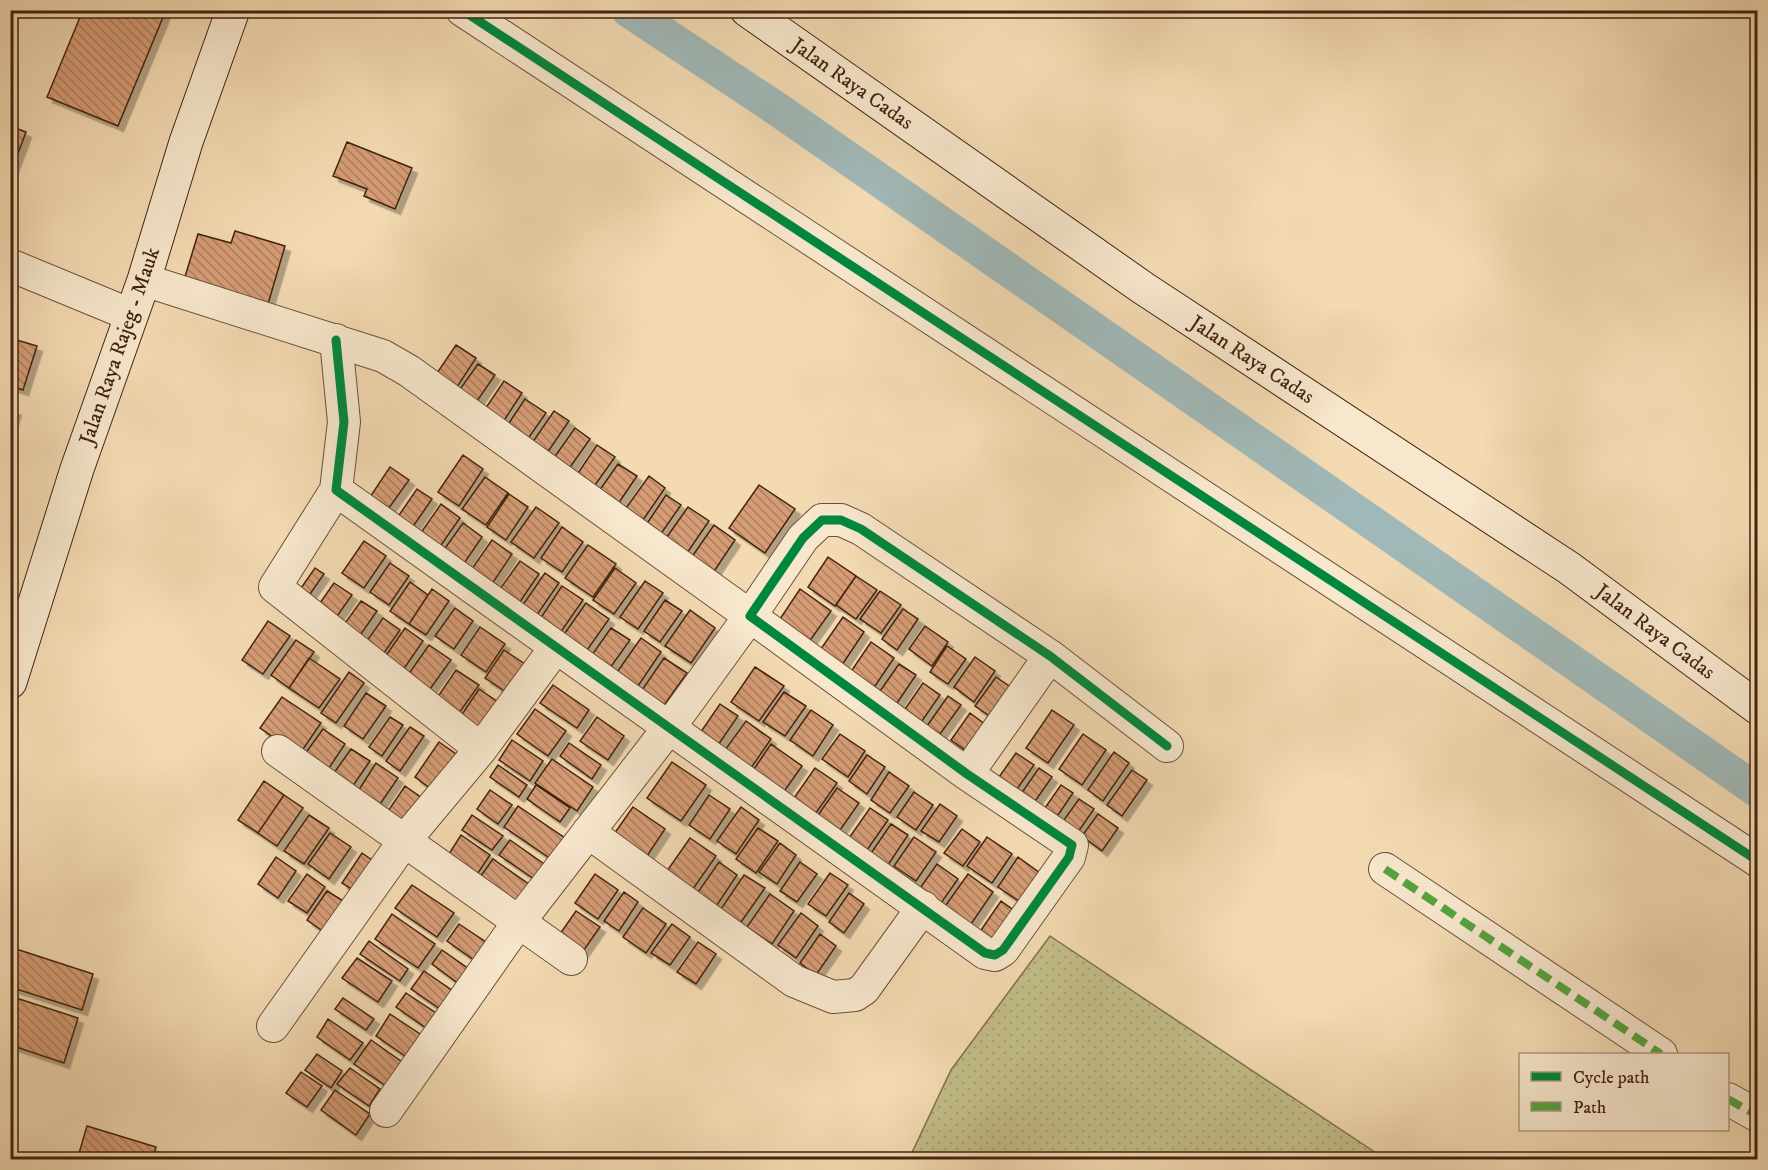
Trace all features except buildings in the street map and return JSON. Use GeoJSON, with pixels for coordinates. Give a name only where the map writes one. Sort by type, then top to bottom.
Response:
{"type":"FeatureCollection","features":[{"type":"Feature","properties":{"kind":"street","name":"Jalan Raya Rajeg - Mauk"},"geometry":{"type":"LineString","coordinates":[[10,682],[77,469],[144,280],[186,142],[233,10]]}},
{"type":"Feature","properties":{"kind":"street"},"geometry":{"type":"LineString","coordinates":[[462,10],[1758,861]]}},
{"type":"Feature","properties":{"kind":"street","name":"Jalan Raya Cadas"},"geometry":{"type":"LineString","coordinates":[[747,10],[1143,288],[1569,568],[1758,708]]}},
{"type":"Feature","properties":{"kind":"street"},"geometry":{"type":"LineString","coordinates":[[10,265],[131,315]]}},
{"type":"Feature","properties":{"kind":"street"},"geometry":{"type":"LineString","coordinates":[[144,280],[383,356],[409,371],[967,774],[1070,841],[1072,852],[1000,954],[985,953],[336,490]]}},
{"type":"Feature","properties":{"kind":"street"},"geometry":{"type":"LineString","coordinates":[[336,340],[344,422],[336,490],[276,587],[481,749]]}},
{"type":"Feature","properties":{"kind":"street"},"geometry":{"type":"LineString","coordinates":[[386,1111],[518,923],[668,729],[750,616],[802,538],[822,520],[841,520],[861,529],[1050,656],[1167,746]]}},
{"type":"Feature","properties":{"kind":"street"},"geometry":{"type":"LineString","coordinates":[[273,1026],[405,840],[481,749],[556,647]]}},
{"type":"Feature","properties":{"kind":"street"},"geometry":{"type":"LineString","coordinates":[[967,774],[1050,656]]}},
{"type":"Feature","properties":{"kind":"street"},"geometry":{"type":"LineString","coordinates":[[278,751],[571,959]]}},
{"type":"Feature","properties":{"kind":"street"},"geometry":{"type":"LineString","coordinates":[[588,832],[794,981],[833,997],[855,995],[864,989],[922,907]]}},
{"type":"Feature","properties":{"kind":"street"},"geometry":{"type":"LineString","coordinates":[[1385,869],[1660,1053]]}},
{"type":"Feature","properties":{"kind":"street"},"geometry":{"type":"LineString","coordinates":[[1729,1100],[1758,1116]]}},
{"type":"Feature","properties":{"kind":"shaded area"},"geometry":{"type":"Polygon","coordinates":[[[1050,936],[1385,1159],[909,1159],[951,1070],[1050,936]]]}},
{"type":"Feature","properties":{"kind":"waterway"},"geometry":{"type":"LineString","coordinates":[[628,10],[777,109],[1758,791]]}},
{"type":"Feature","properties":{"kind":"marked path"},"geometry":{"type":"LineString","coordinates":[[1385,869],[1660,1053]]}},
{"type":"Feature","properties":{"kind":"marked path"},"geometry":{"type":"LineString","coordinates":[[1729,1100],[1758,1116]]}},
{"type":"Feature","properties":{"kind":"cycle path"},"geometry":{"type":"LineString","coordinates":[[462,10],[1758,861]]}},
{"type":"Feature","properties":{"kind":"cycle path"},"geometry":{"type":"LineString","coordinates":[[336,340],[344,422],[336,490],[985,953],[995,955],[1003,950],[1069,857],[1072,845],[967,774],[750,616],[803,538],[822,520],[841,520],[861,529],[1050,656],[1167,746]]}}]}
